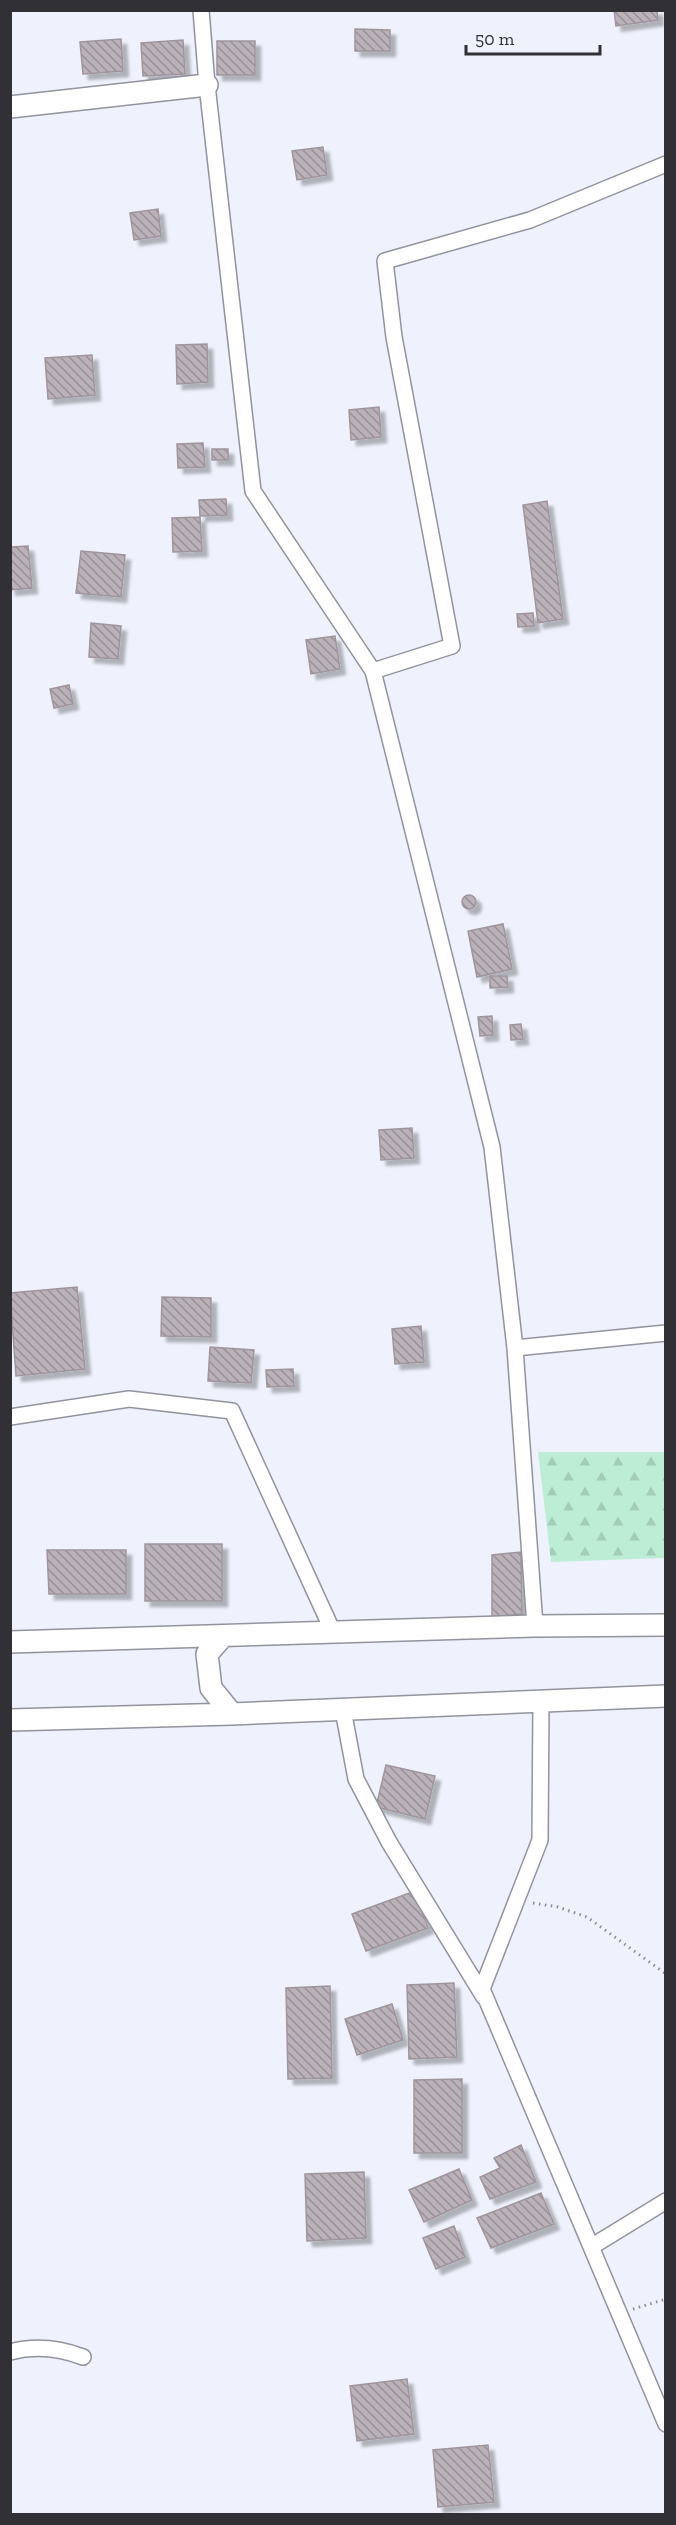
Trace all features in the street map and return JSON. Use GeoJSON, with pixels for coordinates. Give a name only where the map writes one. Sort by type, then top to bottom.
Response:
{"type":"FeatureCollection","features":[{"type":"Feature","properties":{"kind":"main road"},"geometry":{"type":"LineString","coordinates":[[10,107],[207,85]]}},
{"type":"Feature","properties":{"kind":"main road"},"geometry":{"type":"LineString","coordinates":[[10,1642],[334,1634],[534,1626],[666,1625]]}},
{"type":"Feature","properties":{"kind":"main road"},"geometry":{"type":"LineString","coordinates":[[223,1636],[207,1654],[211,1688],[232,1714]]}},
{"type":"Feature","properties":{"kind":"main road"},"geometry":{"type":"LineString","coordinates":[[10,1720],[344,1710],[666,1696]]}},
{"type":"Feature","properties":{"kind":"street"},"geometry":{"type":"LineString","coordinates":[[201,10],[207,85],[253,491],[373,671],[492,1147],[515,1348],[534,1626]]}},
{"type":"Feature","properties":{"kind":"street"},"geometry":{"type":"LineString","coordinates":[[373,671],[452,646],[394,337],[385,261],[530,220],[666,164]]}},
{"type":"Feature","properties":{"kind":"street"},"geometry":{"type":"LineString","coordinates":[[515,1348],[666,1333]]}},
{"type":"Feature","properties":{"kind":"street"},"geometry":{"type":"LineString","coordinates":[[10,1417],[129,1400],[231,1411],[334,1634]]}},
{"type":"Feature","properties":{"kind":"street"},"geometry":{"type":"LineString","coordinates":[[541,1702],[540,1840],[482,1989],[666,2424]]}},
{"type":"Feature","properties":{"kind":"street"},"geometry":{"type":"LineString","coordinates":[[344,1710],[356,1779],[389,1842],[486,2000]]}},
{"type":"Feature","properties":{"kind":"street"},"geometry":{"type":"LineString","coordinates":[[591,2247],[666,2201]]}},
{"type":"Feature","properties":{"kind":"street"},"geometry":{"type":"LineString","coordinates":[[10,2352],[20,2349],[56,2348],[83,2356]]}},
{"type":"Feature","properties":{"kind":"path"},"geometry":{"type":"LineString","coordinates":[[516,1900],[558,1907],[587,1917],[666,1974]]}},
{"type":"Feature","properties":{"kind":"path"},"geometry":{"type":"LineString","coordinates":[[619,2313],[666,2299]]}},
{"type":"Feature","properties":{"kind":"green space"},"geometry":{"type":"Polygon","coordinates":[[[538,1452],[665,1452],[665,1558],[551,1562],[538,1452]]]}},
{"type":"Feature","properties":{"kind":"building"},"geometry":{"type":"Polygon","coordinates":[[[614,10],[657,10],[658,20],[616,26],[614,10]]]}},
{"type":"Feature","properties":{"kind":"building"},"geometry":{"type":"Polygon","coordinates":[[[355,29],[390,30],[390,51],[355,51],[355,29]]]}},
{"type":"Feature","properties":{"kind":"building"},"geometry":{"type":"Polygon","coordinates":[[[121,39],[123,71],[83,74],[80,42],[121,39]]]}},
{"type":"Feature","properties":{"kind":"building"},"geometry":{"type":"Polygon","coordinates":[[[183,40],[185,74],[143,76],[141,43],[183,40]]]}},
{"type":"Feature","properties":{"kind":"building"},"geometry":{"type":"Polygon","coordinates":[[[217,41],[255,41],[255,75],[217,75],[217,41]]]}},
{"type":"Feature","properties":{"kind":"building"},"geometry":{"type":"Polygon","coordinates":[[[323,147],[327,175],[297,180],[292,151],[323,147]]]}},
{"type":"Feature","properties":{"kind":"building"},"geometry":{"type":"Polygon","coordinates":[[[158,209],[161,236],[134,240],[130,213],[158,209]]]}},
{"type":"Feature","properties":{"kind":"building"},"geometry":{"type":"Polygon","coordinates":[[[207,344],[208,382],[177,384],[176,345],[207,344]]]}},
{"type":"Feature","properties":{"kind":"building"},"geometry":{"type":"Polygon","coordinates":[[[92,355],[95,395],[48,399],[45,358],[92,355]]]}},
{"type":"Feature","properties":{"kind":"building"},"geometry":{"type":"Polygon","coordinates":[[[379,407],[381,437],[351,440],[349,410],[379,407]]]}},
{"type":"Feature","properties":{"kind":"building"},"geometry":{"type":"Polygon","coordinates":[[[203,443],[205,467],[178,468],[177,444],[203,443]]]}},
{"type":"Feature","properties":{"kind":"building"},"geometry":{"type":"Polygon","coordinates":[[[212,449],[228,449],[228,460],[212,460],[212,449]]]}},
{"type":"Feature","properties":{"kind":"building"},"geometry":{"type":"Polygon","coordinates":[[[226,499],[227,515],[200,516],[199,500],[226,499]]]}},
{"type":"Feature","properties":{"kind":"building"},"geometry":{"type":"Polygon","coordinates":[[[547,501],[563,619],[538,623],[523,505],[547,501]]]}},
{"type":"Feature","properties":{"kind":"building"},"geometry":{"type":"Polygon","coordinates":[[[200,517],[202,551],[173,552],[172,518],[200,517]]]}},
{"type":"Feature","properties":{"kind":"building"},"geometry":{"type":"Polygon","coordinates":[[[28,546],[32,588],[10,590],[10,547],[28,546]]]}},
{"type":"Feature","properties":{"kind":"building"},"geometry":{"type":"Polygon","coordinates":[[[81,551],[125,555],[121,597],[76,593],[81,551]]]}},
{"type":"Feature","properties":{"kind":"building"},"geometry":{"type":"Polygon","coordinates":[[[533,613],[534,626],[518,627],[517,614],[533,613]]]}},
{"type":"Feature","properties":{"kind":"building"},"geometry":{"type":"Polygon","coordinates":[[[91,623],[121,626],[118,659],[89,657],[91,623]]]}},
{"type":"Feature","properties":{"kind":"building"},"geometry":{"type":"Polygon","coordinates":[[[335,636],[340,669],[311,674],[306,640],[335,636]]]}},
{"type":"Feature","properties":{"kind":"building"},"geometry":{"type":"Polygon","coordinates":[[[69,685],[73,704],[54,708],[50,689],[69,685]]]}},
{"type":"Feature","properties":{"kind":"building"},"geometry":{"type":"Polygon","coordinates":[[[469,895],[474,897],[476,902],[474,907],[469,909],[464,907],[462,902],[464,897],[469,895]]]}},
{"type":"Feature","properties":{"kind":"building"},"geometry":{"type":"Polygon","coordinates":[[[503,924],[512,969],[477,977],[468,931],[503,924]]]}},
{"type":"Feature","properties":{"kind":"building"},"geometry":{"type":"Polygon","coordinates":[[[490,976],[507,976],[508,987],[490,988],[490,976]]]}},
{"type":"Feature","properties":{"kind":"building"},"geometry":{"type":"Polygon","coordinates":[[[492,1016],[493,1035],[480,1036],[478,1017],[492,1016]]]}},
{"type":"Feature","properties":{"kind":"building"},"geometry":{"type":"Polygon","coordinates":[[[521,1024],[523,1039],[511,1040],[510,1025],[521,1024]]]}},
{"type":"Feature","properties":{"kind":"building"},"geometry":{"type":"Polygon","coordinates":[[[412,1128],[414,1158],[381,1160],[379,1130],[412,1128]]]}},
{"type":"Feature","properties":{"kind":"building"},"geometry":{"type":"Polygon","coordinates":[[[77,1287],[85,1369],[16,1376],[10,1293],[77,1287]]]}},
{"type":"Feature","properties":{"kind":"building"},"geometry":{"type":"Polygon","coordinates":[[[162,1297],[211,1298],[211,1337],[161,1336],[162,1297]]]}},
{"type":"Feature","properties":{"kind":"building"},"geometry":{"type":"Polygon","coordinates":[[[421,1326],[424,1362],[395,1364],[392,1329],[421,1326]]]}},
{"type":"Feature","properties":{"kind":"building"},"geometry":{"type":"Polygon","coordinates":[[[210,1347],[254,1350],[251,1383],[208,1381],[210,1347]]]}},
{"type":"Feature","properties":{"kind":"building"},"geometry":{"type":"Polygon","coordinates":[[[293,1369],[294,1386],[267,1387],[266,1370],[293,1369]]]}},
{"type":"Feature","properties":{"kind":"building"},"geometry":{"type":"Polygon","coordinates":[[[145,1544],[222,1544],[222,1601],[145,1601],[145,1544]]]}},
{"type":"Feature","properties":{"kind":"building"},"geometry":{"type":"Polygon","coordinates":[[[47,1550],[126,1550],[126,1594],[49,1594],[47,1550]]]}},
{"type":"Feature","properties":{"kind":"building"},"geometry":{"type":"Polygon","coordinates":[[[521,1552],[522,1614],[492,1617],[492,1555],[521,1552]]]}},
{"type":"Feature","properties":{"kind":"building"},"geometry":{"type":"Polygon","coordinates":[[[386,1765],[435,1776],[425,1819],[376,1807],[386,1765]]]}},
{"type":"Feature","properties":{"kind":"building"},"geometry":{"type":"Polygon","coordinates":[[[415,1891],[428,1928],[366,1951],[352,1914],[415,1891]]]}},
{"type":"Feature","properties":{"kind":"building"},"geometry":{"type":"Polygon","coordinates":[[[454,1983],[457,2057],[409,2059],[407,1985],[454,1983]]]}},
{"type":"Feature","properties":{"kind":"building"},"geometry":{"type":"Polygon","coordinates":[[[330,1986],[332,2078],[288,2079],[286,1988],[330,1986]]]}},
{"type":"Feature","properties":{"kind":"building"},"geometry":{"type":"Polygon","coordinates":[[[392,2004],[403,2040],[357,2055],[345,2019],[392,2004]]]}},
{"type":"Feature","properties":{"kind":"building"},"geometry":{"type":"Polygon","coordinates":[[[462,2079],[462,2153],[414,2153],[414,2080],[462,2079]]]}},
{"type":"Feature","properties":{"kind":"building"},"geometry":{"type":"Polygon","coordinates":[[[521,2145],[536,2182],[490,2199],[480,2177],[500,2168],[494,2158],[521,2145]]]}},
{"type":"Feature","properties":{"kind":"building"},"geometry":{"type":"Polygon","coordinates":[[[459,2169],[472,2200],[424,2222],[409,2190],[459,2169]]]}},
{"type":"Feature","properties":{"kind":"building"},"geometry":{"type":"Polygon","coordinates":[[[364,2172],[366,2238],[307,2241],[305,2174],[364,2172]]]}},
{"type":"Feature","properties":{"kind":"building"},"geometry":{"type":"Polygon","coordinates":[[[541,2193],[554,2224],[491,2248],[477,2218],[541,2193]]]}},
{"type":"Feature","properties":{"kind":"building"},"geometry":{"type":"Polygon","coordinates":[[[454,2226],[465,2257],[436,2269],[423,2238],[454,2226]]]}},
{"type":"Feature","properties":{"kind":"building"},"geometry":{"type":"Polygon","coordinates":[[[407,2379],[414,2434],[357,2441],[350,2386],[407,2379]]]}},
{"type":"Feature","properties":{"kind":"building"},"geometry":{"type":"Polygon","coordinates":[[[488,2445],[494,2502],[438,2507],[433,2450],[488,2445]]]}}]}
